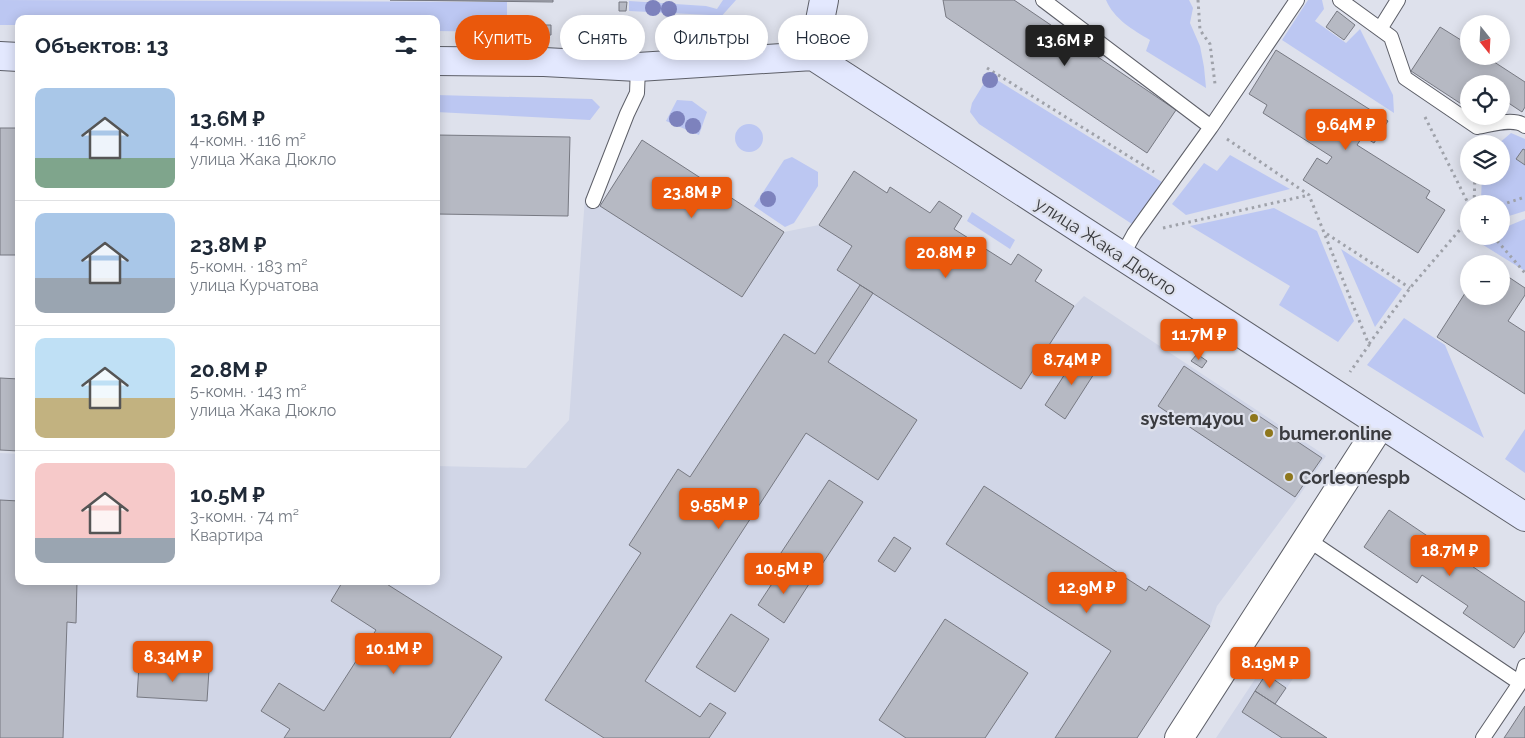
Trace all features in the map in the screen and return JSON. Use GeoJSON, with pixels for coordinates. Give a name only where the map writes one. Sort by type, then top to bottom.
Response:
{"type":"FeatureCollection","features":[{"type":"Feature","properties":{"kind":"street"},"geometry":{"type":"LineString","coordinates":[[821,15],[824,0]]}},
{"type":"Feature","properties":{"kind":"street"},"geometry":{"type":"LineString","coordinates":[[0,56],[15,56]]}},
{"type":"Feature","properties":{"kind":"street"},"geometry":{"type":"LineString","coordinates":[[440,61],[544,62],[638,67],[778,58]]}},
{"type":"Feature","properties":{"kind":"street","name":"улица Жака Дюкло"},"geometry":{"type":"LineString","coordinates":[[820,60],[1128,245],[1335,394],[1525,517]]}},
{"type":"Feature","properties":{"kind":"street"},"geometry":{"type":"LineString","coordinates":[[1179,738],[1381,424]]}},
{"type":"Feature","properties":{"kind":"lane"},"geometry":{"type":"LineString","coordinates":[[1043,0],[1211,127]]}},
{"type":"Feature","properties":{"kind":"lane"},"geometry":{"type":"LineString","coordinates":[[1128,245],[1297,0]]}},
{"type":"Feature","properties":{"kind":"lane"},"geometry":{"type":"LineString","coordinates":[[1340,0],[1391,38],[1405,78],[1477,127],[1524,122]]}},
{"type":"Feature","properties":{"kind":"lane"},"geometry":{"type":"LineString","coordinates":[[1380,29],[1398,0]]}},
{"type":"Feature","properties":{"kind":"lane"},"geometry":{"type":"LineString","coordinates":[[593,201],[626,114],[637,93],[638,67]]}},
{"type":"Feature","properties":{"kind":"lane"},"geometry":{"type":"LineString","coordinates":[[1307,540],[1520,683]]}},
{"type":"Feature","properties":{"kind":"lane"},"geometry":{"type":"LineString","coordinates":[[1483,738],[1520,683],[1525,666]]}},
{"type":"Feature","properties":{"kind":"path"},"geometry":{"type":"LineString","coordinates":[[1198,0],[1200,30],[1210,44],[1215,83],[1211,127],[1309,195],[1369,345]]}},
{"type":"Feature","properties":{"kind":"path"},"geometry":{"type":"LineString","coordinates":[[987,68],[1171,183]]}},
{"type":"Feature","properties":{"kind":"path"},"geometry":{"type":"LineString","coordinates":[[1405,78],[1464,195]]}},
{"type":"Feature","properties":{"kind":"path"},"geometry":{"type":"LineString","coordinates":[[1128,245],[1309,195]]}},
{"type":"Feature","properties":{"kind":"path"},"geometry":{"type":"LineString","coordinates":[[1510,202],[1525,197]]}},
{"type":"Feature","properties":{"kind":"path"},"geometry":{"type":"LineString","coordinates":[[1335,394],[1410,288],[1460,230]]}},
{"type":"Feature","properties":{"kind":"path"},"geometry":{"type":"LineString","coordinates":[[1326,234],[1410,288]]}},
{"type":"Feature","properties":{"kind":"path"},"geometry":{"type":"LineString","coordinates":[[1501,245],[1525,273]]}},
{"type":"Feature","properties":{"kind":"shaded area"},"geometry":{"type":"Polygon","coordinates":[[[0,0],[507,2],[507,15],[455,15],[455,31],[440,31],[440,15],[15,15],[15,25],[0,25],[0,0]]]}},
{"type":"Feature","properties":{"kind":"shaded area"},"geometry":{"type":"Polygon","coordinates":[[[723,0],[736,0],[723,15],[629,11],[629,1],[706,6],[717,9],[723,0]]]}},
{"type":"Feature","properties":{"kind":"shaded area"},"geometry":{"type":"Polygon","coordinates":[[[1106,0],[1189,0],[1193,8],[1190,23],[1200,46],[1206,88],[1146,51],[1150,40],[1119,18],[1109,7],[1106,0]]]}},
{"type":"Feature","properties":{"kind":"shaded area"},"geometry":{"type":"Polygon","coordinates":[[[1308,0],[1322,0],[1324,9],[1315,21],[1346,43],[1360,29],[1393,95],[1394,113],[1282,40],[1308,0]]]}},
{"type":"Feature","properties":{"kind":"shaded area"},"geometry":{"type":"Polygon","coordinates":[[[989,75],[1162,182],[1132,224],[979,124],[970,112],[972,103],[989,75]]]}},
{"type":"Feature","properties":{"kind":"shaded area"},"geometry":{"type":"Polygon","coordinates":[[[440,95],[592,99],[600,107],[590,120],[440,112],[440,95]]]}},
{"type":"Feature","properties":{"kind":"shaded area"},"geometry":{"type":"Polygon","coordinates":[[[677,100],[692,101],[707,112],[699,135],[666,121],[677,100]]]}},
{"type":"Feature","properties":{"kind":"shaded area"},"geometry":{"type":"Polygon","coordinates":[[[749,124],[759,128],[763,138],[759,148],[749,152],[739,148],[735,138],[739,128],[749,124]]]}},
{"type":"Feature","properties":{"kind":"shaded area"},"geometry":{"type":"Polygon","coordinates":[[[1511,133],[1525,139],[1525,211],[1510,216],[1510,195],[1481,195],[1482,185],[1510,185],[1509,135],[1511,133]]]}},
{"type":"Feature","properties":{"kind":"shaded area"},"geometry":{"type":"Polygon","coordinates":[[[642,140],[784,232],[819,225],[854,171],[887,193],[890,187],[930,213],[939,201],[962,216],[954,229],[1011,265],[1018,254],[1042,270],[1035,281],[1074,306],[1084,296],[1326,456],[1299,496],[1217,606],[1210,626],[1137,738],[0,738],[0,453],[15,454],[15,585],[440,585],[440,466],[526,468],[569,420],[585,197],[600,205],[642,140]]]}},
{"type":"Feature","properties":{"kind":"shaded area"},"geometry":{"type":"Polygon","coordinates":[[[1230,155],[1290,189],[1186,215],[1172,204],[1204,163],[1217,171],[1230,155]]]}},
{"type":"Feature","properties":{"kind":"shaded area"},"geometry":{"type":"Polygon","coordinates":[[[792,157],[818,172],[818,186],[794,223],[785,227],[754,206],[784,160],[792,157]]]}},
{"type":"Feature","properties":{"kind":"shaded area"},"geometry":{"type":"Polygon","coordinates":[[[1274,208],[1317,231],[1354,321],[1338,342],[1279,305],[1290,286],[1190,226],[1274,208]]]}},
{"type":"Feature","properties":{"kind":"shaded area"},"geometry":{"type":"Polygon","coordinates":[[[972,212],[1015,240],[1010,249],[967,221],[972,212]]]}},
{"type":"Feature","properties":{"kind":"shaded area"},"geometry":{"type":"Polygon","coordinates":[[[1525,219],[1525,271],[1510,262],[1510,255],[1499,255],[1483,245],[1510,245],[1510,225],[1525,219]]]}},
{"type":"Feature","properties":{"kind":"shaded area"},"geometry":{"type":"Polygon","coordinates":[[[1341,249],[1402,289],[1375,327],[1341,249]]]}},
{"type":"Feature","properties":{"kind":"shaded area"},"geometry":{"type":"Polygon","coordinates":[[[1404,318],[1445,345],[1484,438],[1367,365],[1404,318]]]}},
{"type":"Feature","properties":{"kind":"shaded area"},"geometry":{"type":"Polygon","coordinates":[[[1525,429],[1525,473],[1505,459],[1525,429]]]}},
{"type":"Feature","properties":{"kind":"shaded area"},"geometry":{"type":"Polygon","coordinates":[[[1275,649],[1302,665],[1276,704],[1327,738],[1216,738],[1275,649]]]}},
{"type":"Feature","properties":{"kind":"building"},"geometry":{"type":"Polygon","coordinates":[[[390,0],[553,0],[553,2],[390,0]]]}},
{"type":"Feature","properties":{"kind":"building"},"geometry":{"type":"Polygon","coordinates":[[[943,0],[1014,0],[1176,110],[1147,153],[946,17],[943,0]]]}},
{"type":"Feature","properties":{"kind":"building"},"geometry":{"type":"Polygon","coordinates":[[[619,2],[627,2],[626,11],[619,11],[619,2]]]}},
{"type":"Feature","properties":{"kind":"building"},"geometry":{"type":"Polygon","coordinates":[[[1337,11],[1355,25],[1344,40],[1326,27],[1337,11]]]}},
{"type":"Feature","properties":{"kind":"building"},"geometry":{"type":"Polygon","coordinates":[[[1440,27],[1460,39],[1460,65],[1499,65],[1525,82],[1525,107],[1522,112],[1510,104],[1510,75],[1460,75],[1460,103],[1411,71],[1440,27]]]}},
{"type":"Feature","properties":{"kind":"building"},"geometry":{"type":"Polygon","coordinates":[[[1276,50],[1388,121],[1374,143],[1363,136],[1357,145],[1430,191],[1426,198],[1445,210],[1418,253],[1303,180],[1317,158],[1327,164],[1332,157],[1263,113],[1267,105],[1249,94],[1276,50]]]}},
{"type":"Feature","properties":{"kind":"building"},"geometry":{"type":"Polygon","coordinates":[[[0,128],[15,128],[15,255],[0,255],[0,128]]]}},
{"type":"Feature","properties":{"kind":"building"},"geometry":{"type":"Polygon","coordinates":[[[440,135],[570,137],[568,216],[440,214],[440,135]]]}},
{"type":"Feature","properties":{"kind":"building"},"geometry":{"type":"Polygon","coordinates":[[[642,140],[784,232],[742,297],[600,206],[642,140]]]}},
{"type":"Feature","properties":{"kind":"building"},"geometry":{"type":"Polygon","coordinates":[[[1523,149],[1525,150],[1525,165],[1516,159],[1523,149]]]}},
{"type":"Feature","properties":{"kind":"building"},"geometry":{"type":"Polygon","coordinates":[[[854,171],[887,193],[890,187],[930,213],[939,201],[962,216],[954,229],[1011,265],[1018,254],[1042,270],[1035,281],[1074,306],[1021,389],[837,270],[852,246],[819,225],[854,171]]]}},
{"type":"Feature","properties":{"kind":"building"},"geometry":{"type":"Polygon","coordinates":[[[1510,278],[1525,288],[1525,295],[1508,321],[1525,332],[1525,394],[1437,337],[1460,301],[1460,305],[1510,305],[1510,278]]]}},
{"type":"Feature","properties":{"kind":"building"},"geometry":{"type":"Polygon","coordinates":[[[860,285],[873,293],[828,362],[917,420],[878,480],[806,433],[645,681],[700,717],[710,703],[726,713],[709,738],[604,738],[545,700],[641,553],[629,545],[678,469],[690,477],[784,334],[815,354],[860,285]]]}},
{"type":"Feature","properties":{"kind":"building"},"geometry":{"type":"Polygon","coordinates":[[[1079,352],[1099,366],[1065,419],[1045,405],[1079,352]]]}},
{"type":"Feature","properties":{"kind":"building"},"geometry":{"type":"Polygon","coordinates":[[[1197,354],[1207,361],[1202,368],[1191,361],[1197,354]]]}},
{"type":"Feature","properties":{"kind":"building"},"geometry":{"type":"Polygon","coordinates":[[[1184,366],[1322,458],[1295,497],[1158,406],[1184,366]]]}},
{"type":"Feature","properties":{"kind":"building"},"geometry":{"type":"Polygon","coordinates":[[[0,378],[15,379],[15,451],[0,450],[0,378]]]}},
{"type":"Feature","properties":{"kind":"building"},"geometry":{"type":"Polygon","coordinates":[[[829,480],[863,502],[809,584],[775,562],[829,480]]]}},
{"type":"Feature","properties":{"kind":"building"},"geometry":{"type":"Polygon","coordinates":[[[984,486],[1146,591],[1149,586],[1210,626],[1137,738],[1055,738],[1111,651],[946,544],[984,486]]]}},
{"type":"Feature","properties":{"kind":"building"},"geometry":{"type":"Polygon","coordinates":[[[0,500],[15,501],[15,585],[77,585],[76,623],[67,622],[63,738],[0,738],[0,500]]]}},
{"type":"Feature","properties":{"kind":"building"},"geometry":{"type":"Polygon","coordinates":[[[1389,510],[1525,602],[1525,631],[1514,648],[1463,613],[1468,606],[1422,575],[1417,583],[1364,547],[1389,510]]]}},
{"type":"Feature","properties":{"kind":"building"},"geometry":{"type":"Polygon","coordinates":[[[894,537],[911,548],[895,572],[878,561],[894,537]]]}},
{"type":"Feature","properties":{"kind":"building"},"geometry":{"type":"Polygon","coordinates":[[[783,567],[809,584],[784,623],[758,605],[783,567]]]}},
{"type":"Feature","properties":{"kind":"building"},"geometry":{"type":"Polygon","coordinates":[[[341,585],[388,585],[502,657],[450,738],[284,738],[290,729],[261,711],[279,683],[324,711],[376,630],[331,601],[341,585]]]}},
{"type":"Feature","properties":{"kind":"building"},"geometry":{"type":"Polygon","coordinates":[[[731,614],[769,639],[735,692],[696,667],[731,614]]]}},
{"type":"Feature","properties":{"kind":"building"},"geometry":{"type":"Polygon","coordinates":[[[945,619],[1028,673],[985,738],[906,738],[879,720],[945,619]]]}},
{"type":"Feature","properties":{"kind":"building"},"geometry":{"type":"Polygon","coordinates":[[[139,665],[209,670],[207,701],[137,697],[139,665]]]}},
{"type":"Feature","properties":{"kind":"building"},"geometry":{"type":"Polygon","coordinates":[[[1266,674],[1286,688],[1275,704],[1255,691],[1266,674]]]}},
{"type":"Feature","properties":{"kind":"building"},"geometry":{"type":"Polygon","coordinates":[[[1255,691],[1327,738],[1282,738],[1242,712],[1255,691]]]}},
{"type":"Feature","properties":{"kind":"building"},"geometry":{"type":"Polygon","coordinates":[[[1525,706],[1525,738],[1504,738],[1510,729],[1525,706]]]}},
{"type":"Feature","properties":{"kind":"place","name":"system4you"},"geometry":{"type":"Point","coordinates":[1254,418]}},
{"type":"Feature","properties":{"kind":"place","name":"bumer.online"},"geometry":{"type":"Point","coordinates":[1269,433]}},
{"type":"Feature","properties":{"kind":"place","name":"Corleonespb"},"geometry":{"type":"Point","coordinates":[1289,477]}}]}
